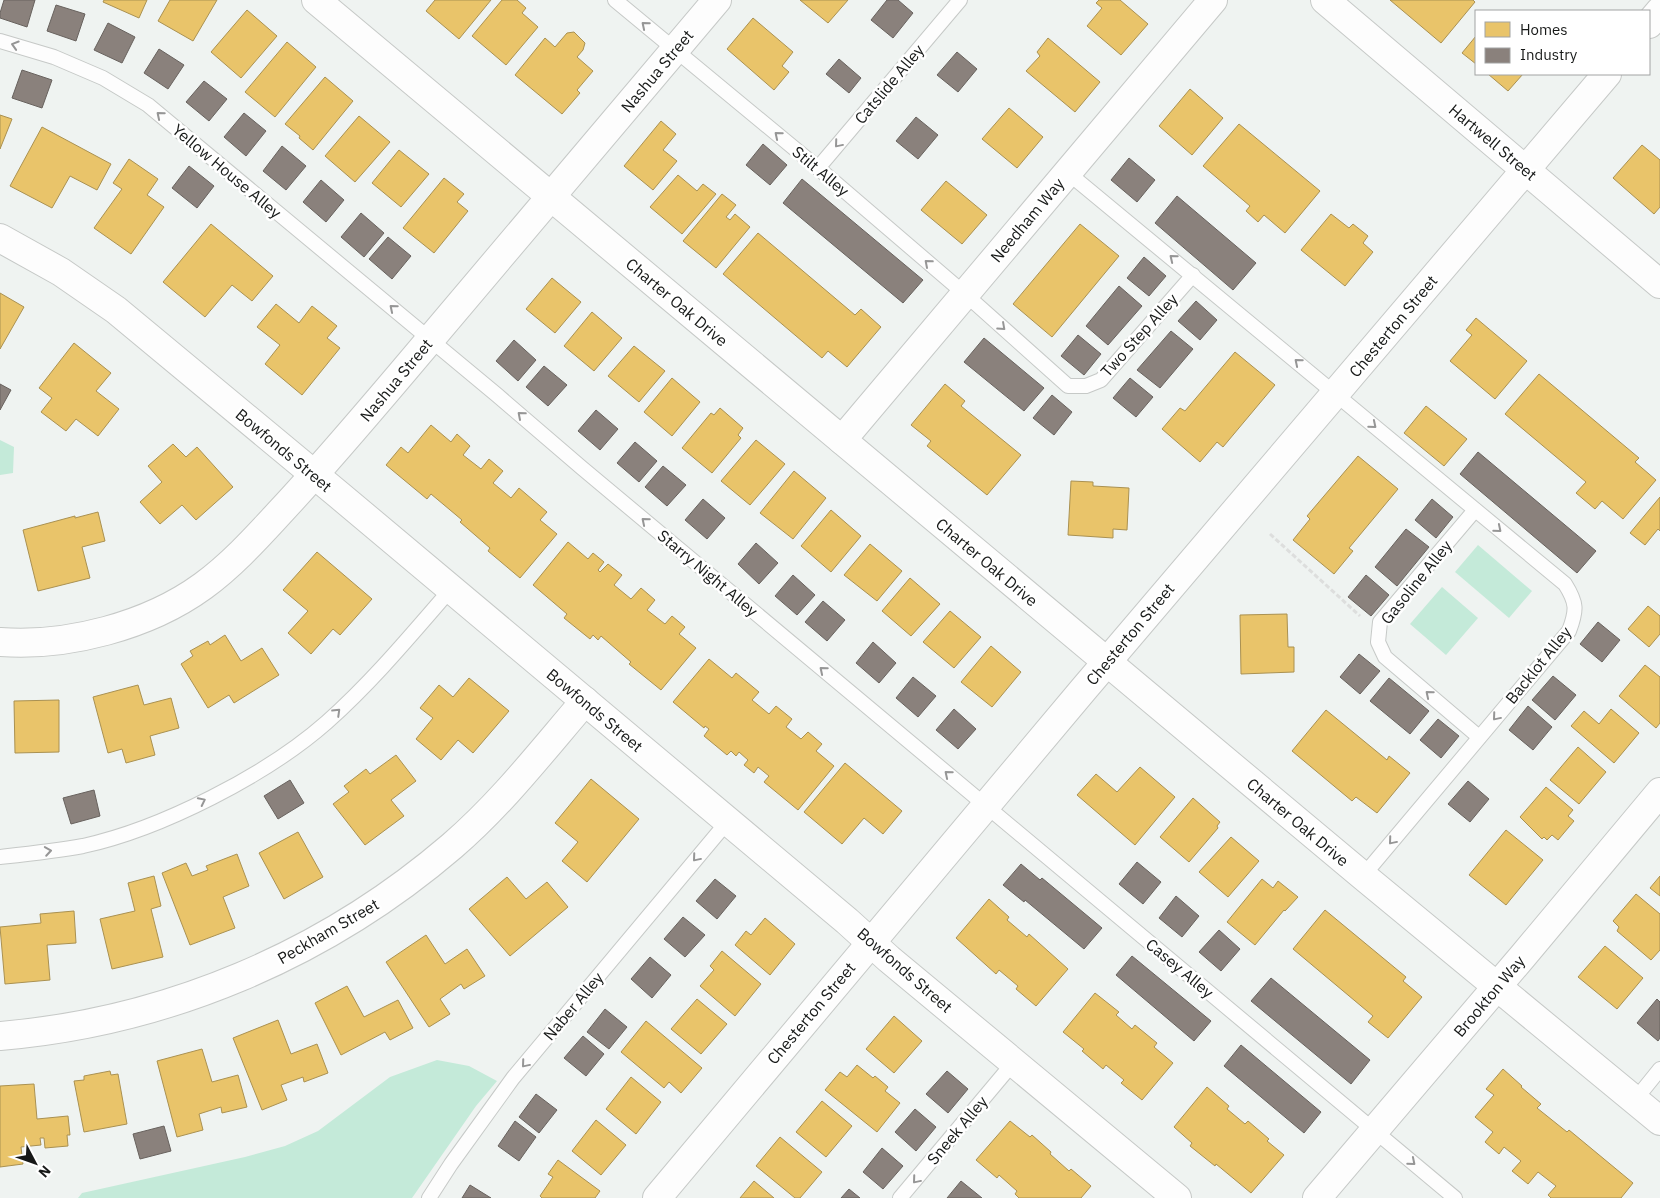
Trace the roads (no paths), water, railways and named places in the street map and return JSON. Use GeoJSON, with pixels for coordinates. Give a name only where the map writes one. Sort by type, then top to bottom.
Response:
{"type":"FeatureCollection","features":[{"type":"Feature","properties":{"kind":"street","name":"Charter Oak Drive"},"geometry":{"type":"LineString","coordinates":[[316,0],[1362,876],[1660,1121]]}},
{"type":"Feature","properties":{"kind":"street","name":"Nashua Street"},"geometry":{"type":"LineString","coordinates":[[0,642],[22,644],[67,640],[116,629],[158,612],[202,587],[240,555],[315,475],[716,0]]}},
{"type":"Feature","properties":{"kind":"street","name":"Needham Way"},"geometry":{"type":"LineString","coordinates":[[842,440],[1213,0]]}},
{"type":"Feature","properties":{"kind":"street","name":"Hartwell Street"},"geometry":{"type":"LineString","coordinates":[[1325,0],[1660,284]]}},
{"type":"Feature","properties":{"kind":"street"},"geometry":{"type":"LineString","coordinates":[[1650,23],[1660,11]]}},
{"type":"Feature","properties":{"kind":"street","name":"Chesterton Street"},"geometry":{"type":"LineString","coordinates":[[657,1198],[1106,662],[1606,75]]}},
{"type":"Feature","properties":{"kind":"street","name":"Bowfonds Street"},"geometry":{"type":"LineString","coordinates":[[0,238],[61,272],[116,310],[871,941],[889,959],[1177,1198]]}},
{"type":"Feature","properties":{"kind":"street","name":"Peckham Street"},"geometry":{"type":"LineString","coordinates":[[0,1036],[81,1025],[160,1007],[224,985],[276,961],[344,925],[400,887],[453,845],[501,798],[585,701]]}},
{"type":"Feature","properties":{"kind":"street","name":"Brookton Way"},"geometry":{"type":"LineString","coordinates":[[1317,1198],[1660,792]]}},
{"type":"Feature","properties":{"kind":"lane","name":"Stilt Alley"},"geometry":{"type":"LineString","coordinates":[[615,0],[818,168],[965,294]]}},
{"type":"Feature","properties":{"kind":"lane","name":"Catslide Alley"},"geometry":{"type":"LineString","coordinates":[[818,168],[960,0]]}},
{"type":"Feature","properties":{"kind":"lane","name":"Yellow House Alley"},"geometry":{"type":"LineString","coordinates":[[0,41],[54,58],[103,78],[148,105],[430,340]]}},
{"type":"Feature","properties":{"kind":"lane"},"geometry":{"type":"LineString","coordinates":[[1067,172],[1193,274],[1335,394]]}},
{"type":"Feature","properties":{"kind":"lane","name":"Two Step Alley"},"geometry":{"type":"LineString","coordinates":[[965,294],[1068,386],[1086,386],[1101,380],[1193,274]]}},
{"type":"Feature","properties":{"kind":"lane","name":"Starry Night Alley"},"geometry":{"type":"LineString","coordinates":[[430,340],[985,806]]}},
{"type":"Feature","properties":{"kind":"lane","name":"Backlot Alley"},"geometry":{"type":"LineString","coordinates":[[1335,394],[1565,584],[1572,595],[1576,613],[1569,631],[1362,876]]}},
{"type":"Feature","properties":{"kind":"lane","name":"Gasoline Alley"},"geometry":{"type":"LineString","coordinates":[[1475,510],[1380,622],[1378,642],[1385,657],[1479,737]]}},
{"type":"Feature","properties":{"kind":"lane"},"geometry":{"type":"LineString","coordinates":[[0,857],[83,846],[128,833],[165,819],[253,774],[290,751],[327,722],[378,674],[451,589]]}},
{"type":"Feature","properties":{"kind":"lane","name":"Casey Alley"},"geometry":{"type":"LineString","coordinates":[[985,806],[1455,1198]]}},
{"type":"Feature","properties":{"kind":"lane","name":"Naber Alley"},"geometry":{"type":"LineString","coordinates":[[429,1198],[513,1078],[728,821]]}},
{"type":"Feature","properties":{"kind":"lane","name":"Sneek Alley"},"geometry":{"type":"LineString","coordinates":[[901,1198],[1014,1062]]}},
{"type":"Feature","properties":{"kind":"lane"},"geometry":{"type":"LineString","coordinates":[[1635,1100],[1660,1069]]}}]}
